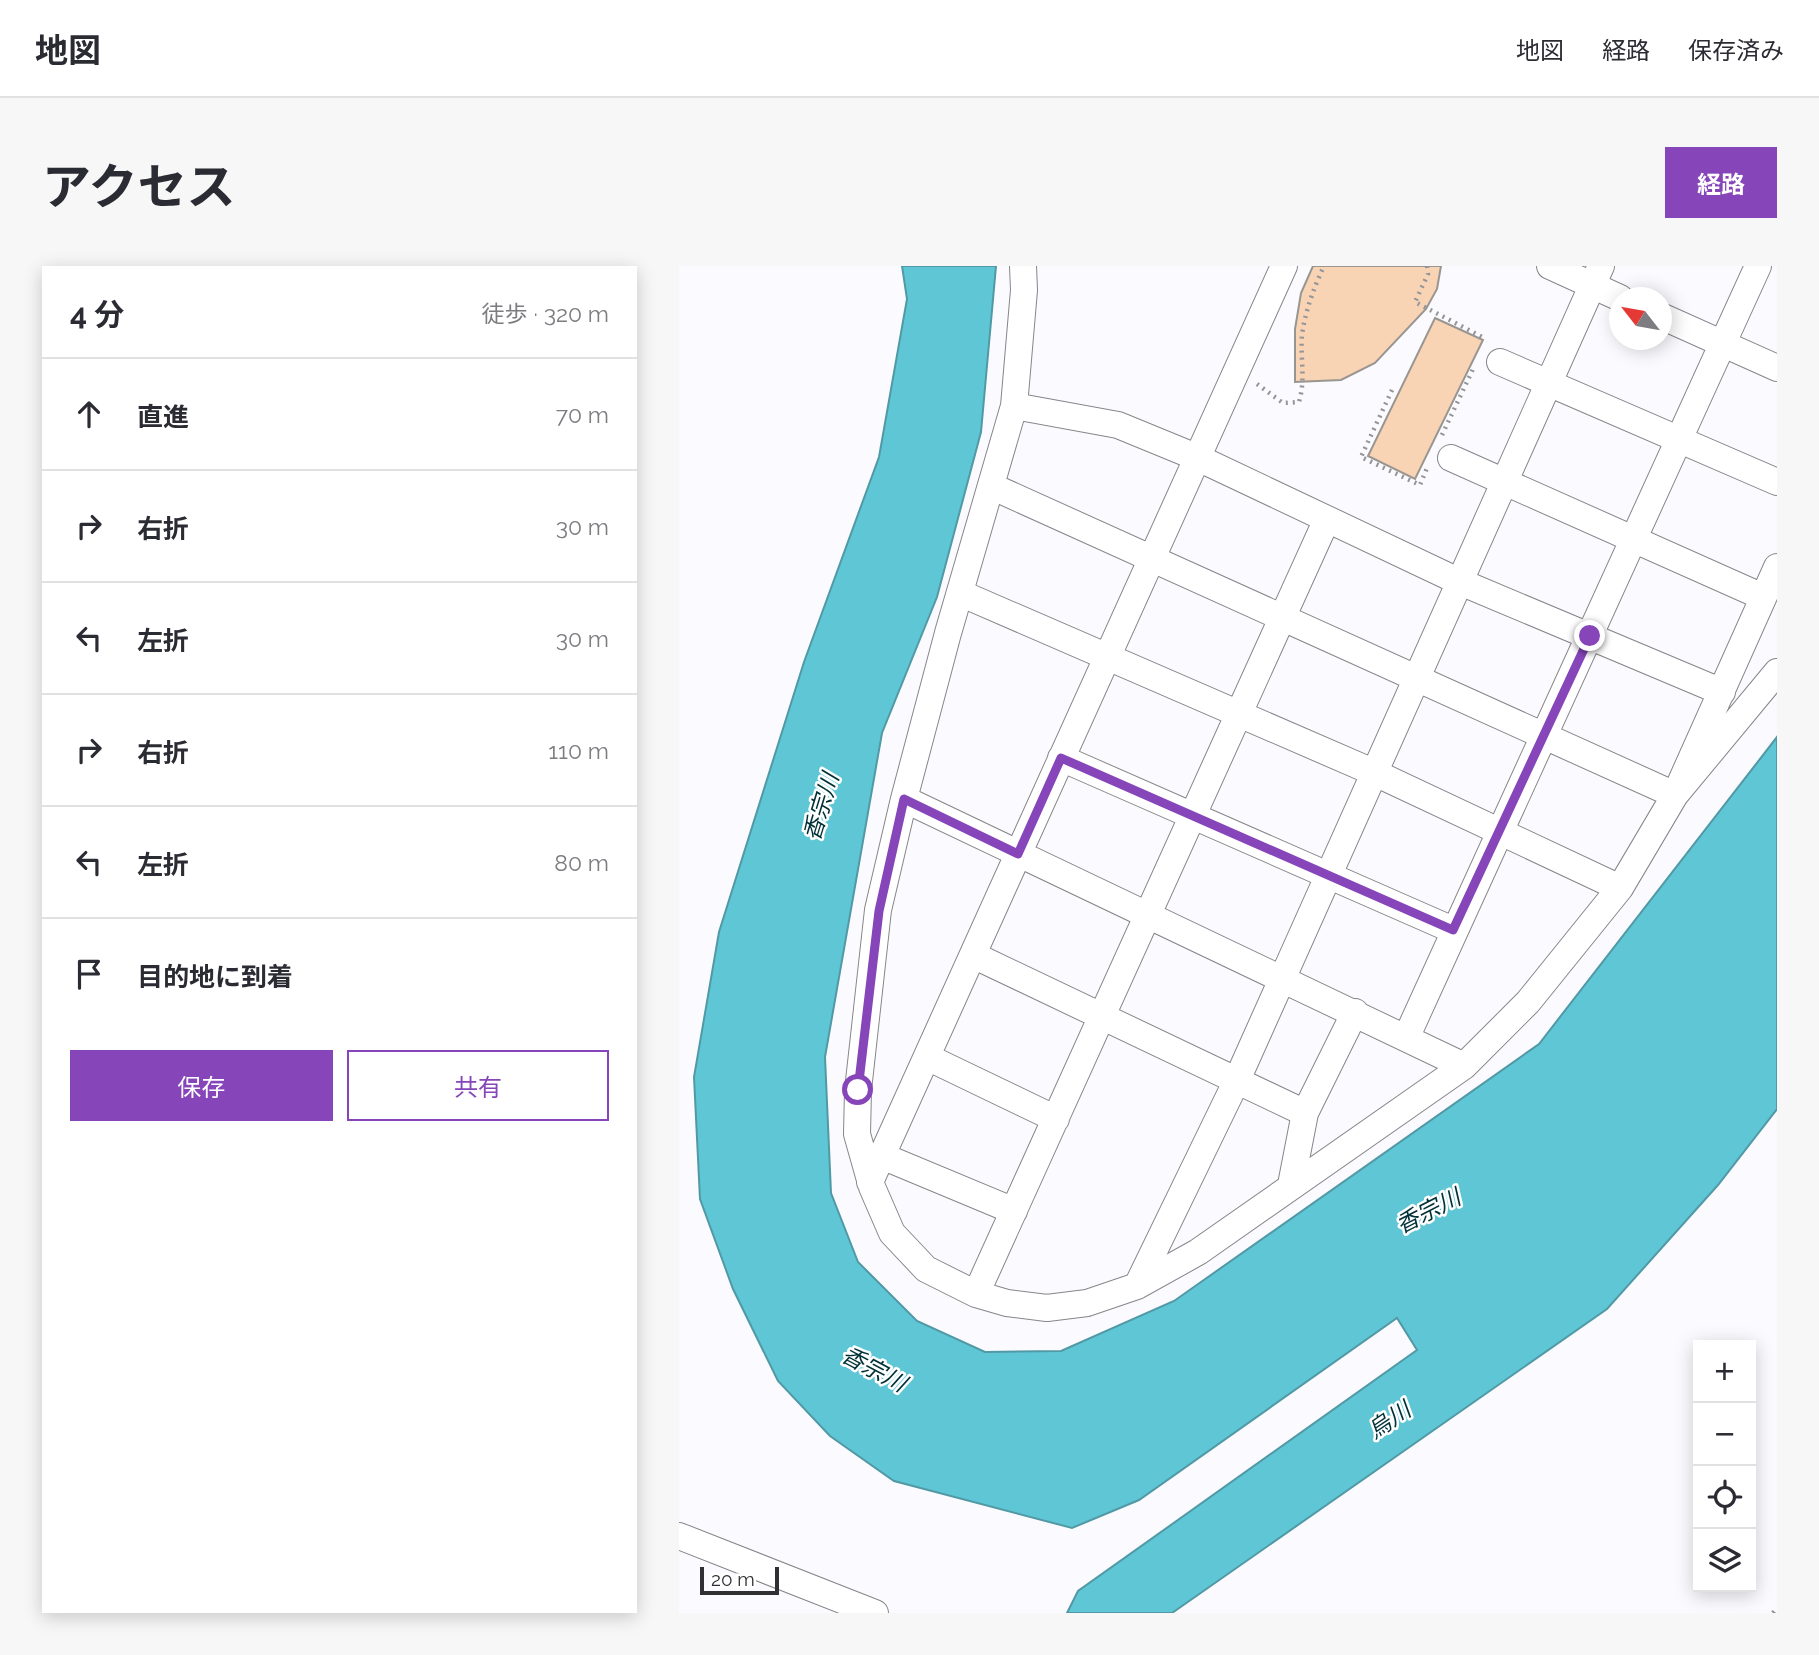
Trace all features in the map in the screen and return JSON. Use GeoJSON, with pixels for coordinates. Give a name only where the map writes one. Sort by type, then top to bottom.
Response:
{"type":"FeatureCollection","features":[{"type":"Feature","properties":{"kind":"street"},"geometry":{"type":"LineString","coordinates":[[1023,266],[1024,290],[1014,406],[904,799],[879,911],[858,1090],[857,1133],[870,1182],[892,1233],[926,1269],[977,1294],[1007,1303],[1047,1308],[1087,1303],[1137,1286],[1198,1252],[1464,1066],[1528,1002],[1620,888],[1675,795],[1777,567]]}},
{"type":"Feature","properties":{"kind":"street"},"geometry":{"type":"LineString","coordinates":[[870,1182],[1284,266]]}},
{"type":"Feature","properties":{"kind":"street"},"geometry":{"type":"LineString","coordinates":[[1137,1286],[1237,1080],[1414,678],[1597,276],[1550,266]]}},
{"type":"Feature","properties":{"kind":"street"},"geometry":{"type":"LineString","coordinates":[[1407,1036],[1453,930],[1501,832],[1758,266]]}},
{"type":"Feature","properties":{"kind":"street"},"geometry":{"type":"LineString","coordinates":[[1672,321],[1777,368]]}},
{"type":"Feature","properties":{"kind":"street"},"geometry":{"type":"LineString","coordinates":[[1486,358],[1777,482]]}},
{"type":"Feature","properties":{"kind":"street"},"geometry":{"type":"LineString","coordinates":[[1014,406],[1118,425],[1196,457],[1458,581],[1722,692]]}},
{"type":"Feature","properties":{"kind":"street"},"geometry":{"type":"LineString","coordinates":[[1441,452],[1763,597]]}},
{"type":"Feature","properties":{"kind":"street"},"geometry":{"type":"LineString","coordinates":[[991,486],[1675,795]]}},
{"type":"Feature","properties":{"kind":"street"},"geometry":{"type":"LineString","coordinates":[[977,1294],[1327,519]]}},
{"type":"Feature","properties":{"kind":"street"},"geometry":{"type":"LineString","coordinates":[[960,593],[1238,716],[1373,772],[1620,888]]}},
{"type":"Feature","properties":{"kind":"street"},"geometry":{"type":"LineString","coordinates":[[1675,795],[1777,672]]}},
{"type":"Feature","properties":{"kind":"street"},"geometry":{"type":"LineString","coordinates":[[1061,758],[1192,818],[1453,930]]}},
{"type":"Feature","properties":{"kind":"street"},"geometry":{"type":"LineString","coordinates":[[904,799],[1148,917],[1407,1036],[1464,1066]]}},
{"type":"Feature","properties":{"kind":"street"},"geometry":{"type":"LineString","coordinates":[[973,955],[1305,1113]]}},
{"type":"Feature","properties":{"kind":"street"},"geometry":{"type":"LineString","coordinates":[[1291,1185],[1305,1113],[1355,1012]]}},
{"type":"Feature","properties":{"kind":"street"},"geometry":{"type":"LineString","coordinates":[[927,1057],[1056,1119]]}},
{"type":"Feature","properties":{"kind":"street"},"geometry":{"type":"LineString","coordinates":[[882,1156],[1014,1212]]}},
{"type":"Feature","properties":{"kind":"street"},"geometry":{"type":"LineString","coordinates":[[679,1536],[875,1613]]}},
{"type":"Feature","properties":{"kind":"path"},"geometry":{"type":"LineString","coordinates":[[1237,368],[1283,403],[1299,402],[1305,382],[1302,336],[1314,287],[1324,266]]}},
{"type":"Feature","properties":{"kind":"path"},"geometry":{"type":"LineString","coordinates":[[1392,390],[1361,457],[1419,485],[1441,452],[1486,358],[1487,338],[1415,302],[1428,274],[1427,266]]}},
{"type":"Feature","properties":{"kind":"path"},"geometry":{"type":"LineString","coordinates":[[1773,1613],[1777,1608]]}},
{"type":"Feature","properties":{"kind":"water"},"geometry":{"type":"Polygon","coordinates":[[[902,266],[996,266],[981,432],[937,597],[882,733],[825,1057],[831,1193],[858,1262],[917,1321],[985,1352],[1061,1351],[1174,1301],[1539,1044],[1777,737],[1777,1109],[1718,1185],[1607,1309],[1172,1613],[1067,1613],[1078,1591],[1417,1350],[1397,1318],[1139,1500],[1072,1528],[894,1481],[830,1436],[778,1381],[733,1289],[700,1199],[694,1077],[719,932],[804,662],[879,457],[907,299],[902,266]]]}},
{"type":"Feature","properties":{"kind":"building"},"geometry":{"type":"Polygon","coordinates":[[[1313,266],[1441,266],[1437,289],[1426,309],[1375,363],[1341,380],[1295,382],[1295,329],[1301,293],[1313,266]]]}},
{"type":"Feature","properties":{"kind":"building"},"geometry":{"type":"Polygon","coordinates":[[[1435,318],[1483,340],[1415,479],[1368,456],[1435,318]]]}},
{"type":"Feature","properties":{"kind":"route"},"geometry":{"type":"LineString","coordinates":[[858,1090],[879,911],[904,799],[1018,854],[1061,758],[1192,818],[1453,930],[1501,832],[1590,636]]}},
{"type":"Feature","properties":{"kind":"water label","name":"香宗川"},"geometry":{"type":"Point","coordinates":[821,807]}},
{"type":"Feature","properties":{"kind":"water label","name":"香宗川"},"geometry":{"type":"Point","coordinates":[1428,1211]}},
{"type":"Feature","properties":{"kind":"water label","name":"香宗川"},"geometry":{"type":"Point","coordinates":[874,1369]}},
{"type":"Feature","properties":{"kind":"water label","name":"烏川"},"geometry":{"type":"Point","coordinates":[1389,1420]}}]}
